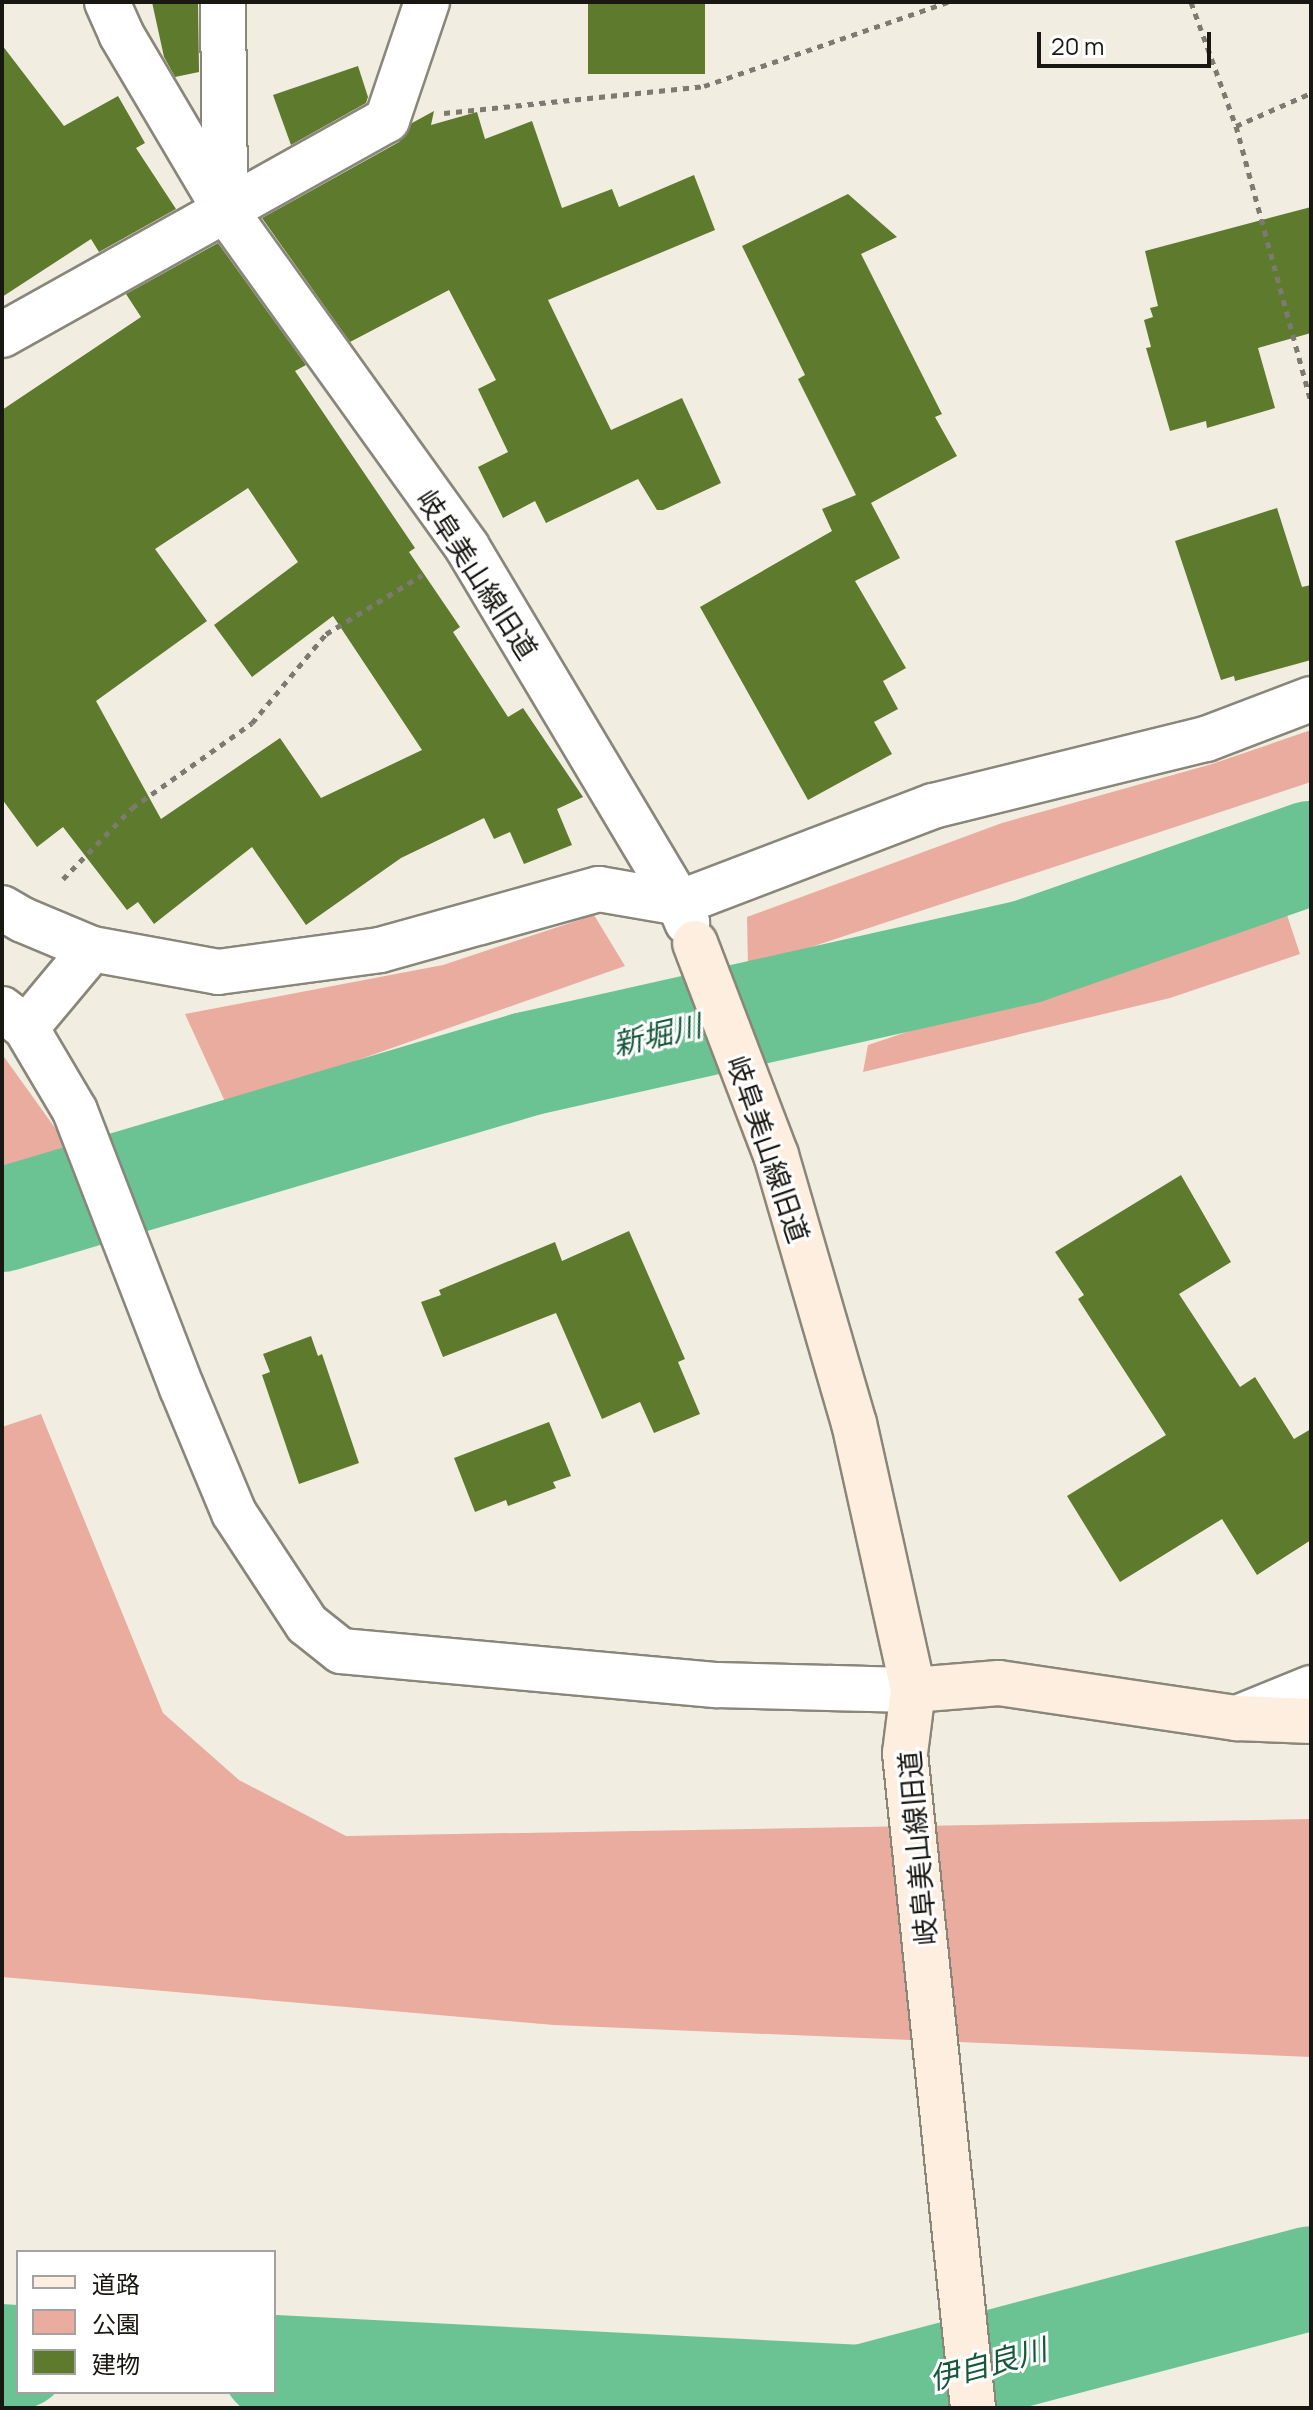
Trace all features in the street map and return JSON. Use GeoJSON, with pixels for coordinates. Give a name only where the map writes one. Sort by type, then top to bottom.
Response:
{"type":"FeatureCollection","features":[{"type":"Feature","properties":{"kind":"street","name":"岐阜美山線旧道"},"geometry":{"type":"LineString","coordinates":[[107,2],[121,34],[225,210],[467,547],[679,903],[776,1155],[854,1423],[913,1690],[905,1753],[973,2408]]}},
{"type":"Feature","properties":{"kind":"street"},"geometry":{"type":"LineString","coordinates":[[223,2],[225,210]]}},
{"type":"Feature","properties":{"kind":"street"},"geometry":{"type":"LineString","coordinates":[[2,335],[387,120],[427,2]]}},
{"type":"Feature","properties":{"kind":"street"},"geometry":{"type":"LineString","coordinates":[[12,914],[92,949],[218,972],[380,950],[599,889],[679,903],[933,806],[1206,739],[1311,699]]}},
{"type":"Feature","properties":{"kind":"street"},"geometry":{"type":"LineString","coordinates":[[92,949],[14,1018],[75,1111],[234,1513],[307,1624],[341,1651],[717,1685],[913,1690],[999,1683],[1237,1718],[1311,1721]]}},
{"type":"Feature","properties":{"kind":"street"},"geometry":{"type":"LineString","coordinates":[[1237,1718],[1311,1688]]}},
{"type":"Feature","properties":{"kind":"path"},"geometry":{"type":"LineString","coordinates":[[387,120],[704,86],[948,2]]}},
{"type":"Feature","properties":{"kind":"path"},"geometry":{"type":"LineString","coordinates":[[1191,2],[1236,126],[1311,403]]}},
{"type":"Feature","properties":{"kind":"path"},"geometry":{"type":"LineString","coordinates":[[1236,126],[1311,93]]}},
{"type":"Feature","properties":{"kind":"path"},"geometry":{"type":"LineString","coordinates":[[12,914],[132,808],[252,723],[326,634],[467,547]]}},
{"type":"Feature","properties":{"kind":"green space"},"geometry":{"type":"Polygon","coordinates":[[[1311,730],[1311,782],[748,968],[747,917],[1002,823],[1212,764],[1311,730]]]}},
{"type":"Feature","properties":{"kind":"green space"},"geometry":{"type":"Polygon","coordinates":[[[1284,906],[1300,954],[1170,998],[863,1072],[868,1045],[1284,906]]]}},
{"type":"Feature","properties":{"kind":"green space"},"geometry":{"type":"Polygon","coordinates":[[[594,915],[625,966],[227,1106],[185,1014],[443,965],[594,915]]]}},
{"type":"Feature","properties":{"kind":"green space"},"geometry":{"type":"Polygon","coordinates":[[[2,1054],[73,1153],[2,1182],[2,1054]]]}},
{"type":"Feature","properties":{"kind":"green space"},"geometry":{"type":"Polygon","coordinates":[[[41,1414],[163,1713],[239,1780],[346,1836],[1311,1819],[1311,2057],[554,2025],[2,1977],[2,1427],[41,1414]]]}},
{"type":"Feature","properties":{"kind":"building"},"geometry":{"type":"Polygon","coordinates":[[[152,2],[198,2],[199,72],[175,77],[164,57],[152,2]]]}},
{"type":"Feature","properties":{"kind":"building"},"geometry":{"type":"Polygon","coordinates":[[[588,2],[705,2],[705,74],[588,74],[588,2]]]}},
{"type":"Feature","properties":{"kind":"building"},"geometry":{"type":"Polygon","coordinates":[[[2,45],[64,126],[118,96],[145,143],[136,148],[176,209],[99,252],[91,239],[2,297],[2,45]]]}},
{"type":"Feature","properties":{"kind":"building"},"geometry":{"type":"Polygon","coordinates":[[[358,66],[368,97],[366,103],[291,145],[273,95],[358,66]]]}},
{"type":"Feature","properties":{"kind":"building"},"geometry":{"type":"Polygon","coordinates":[[[434,111],[431,125],[477,112],[485,139],[532,121],[562,208],[612,189],[619,207],[694,175],[715,230],[548,300],[611,430],[682,398],[721,483],[663,510],[657,510],[638,479],[546,523],[535,501],[503,518],[478,467],[508,452],[478,389],[496,380],[449,290],[350,342],[262,218],[399,142],[412,123],[434,111]]]}},
{"type":"Feature","properties":{"kind":"building"},"geometry":{"type":"Polygon","coordinates":[[[848,194],[897,237],[861,254],[942,414],[935,417],[957,456],[871,503],[900,558],[855,581],[906,668],[883,681],[898,709],[874,722],[892,754],[808,800],[700,607],[832,531],[822,509],[856,495],[798,379],[805,375],[742,246],[848,194]]]}},
{"type":"Feature","properties":{"kind":"building"},"geometry":{"type":"Polygon","coordinates":[[[1311,207],[1311,333],[1258,348],[1275,408],[1207,428],[1206,421],[1170,431],[1146,348],[1151,347],[1144,320],[1153,317],[1150,308],[1158,306],[1145,251],[1311,207]]]}},
{"type":"Feature","properties":{"kind":"building"},"geometry":{"type":"Polygon","coordinates":[[[218,243],[306,365],[295,371],[415,548],[409,552],[460,627],[453,632],[508,717],[523,708],[583,797],[557,809],[572,845],[524,864],[510,832],[494,839],[484,818],[401,858],[306,925],[252,847],[154,924],[138,902],[127,910],[63,827],[37,847],[2,799],[2,410],[141,317],[126,294],[218,243]],[[248,488],[155,549],[207,621],[96,701],[161,819],[280,738],[321,798],[422,750],[333,616],[252,677],[214,625],[298,562],[248,488]]]}},
{"type":"Feature","properties":{"kind":"building"},"geometry":{"type":"Polygon","coordinates":[[[1277,508],[1302,587],[1311,585],[1311,660],[1235,681],[1234,676],[1221,680],[1175,541],[1277,508]]]}},
{"type":"Feature","properties":{"kind":"building"},"geometry":{"type":"Polygon","coordinates":[[[1181,1175],[1231,1262],[1179,1294],[1240,1387],[1255,1377],[1294,1439],[1311,1429],[1311,1540],[1257,1575],[1222,1519],[1120,1582],[1067,1496],[1166,1435],[1078,1299],[1084,1295],[1055,1252],[1181,1175]]]}},
{"type":"Feature","properties":{"kind":"building"},"geometry":{"type":"Polygon","coordinates":[[[629,1231],[685,1359],[678,1362],[700,1414],[654,1433],[640,1402],[602,1419],[556,1313],[443,1357],[421,1302],[441,1295],[439,1290],[555,1242],[562,1261],[629,1231]]]}},
{"type":"Feature","properties":{"kind":"building"},"geometry":{"type":"Polygon","coordinates":[[[311,1336],[318,1356],[322,1354],[359,1463],[299,1484],[262,1375],[270,1372],[263,1354],[311,1336]]]}},
{"type":"Feature","properties":{"kind":"building"},"geometry":{"type":"Polygon","coordinates":[[[549,1422],[571,1476],[553,1482],[556,1488],[508,1506],[506,1500],[475,1512],[454,1458],[549,1422]]]}},
{"type":"Feature","properties":{"kind":"waterway","name":"新堀川"},"geometry":{"type":"LineString","coordinates":[[2,1220],[527,1064],[1026,952],[1311,853]]}},
{"type":"Feature","properties":{"kind":"waterway","name":"伊自良川"},"geometry":{"type":"LineString","coordinates":[[276,2367],[861,2397],[1311,2278]]}},
{"type":"Feature","properties":{"kind":"waterway","name":"伊自良川"},"geometry":{"type":"LineString","coordinates":[[2,2356],[16,2357]]}}]}
